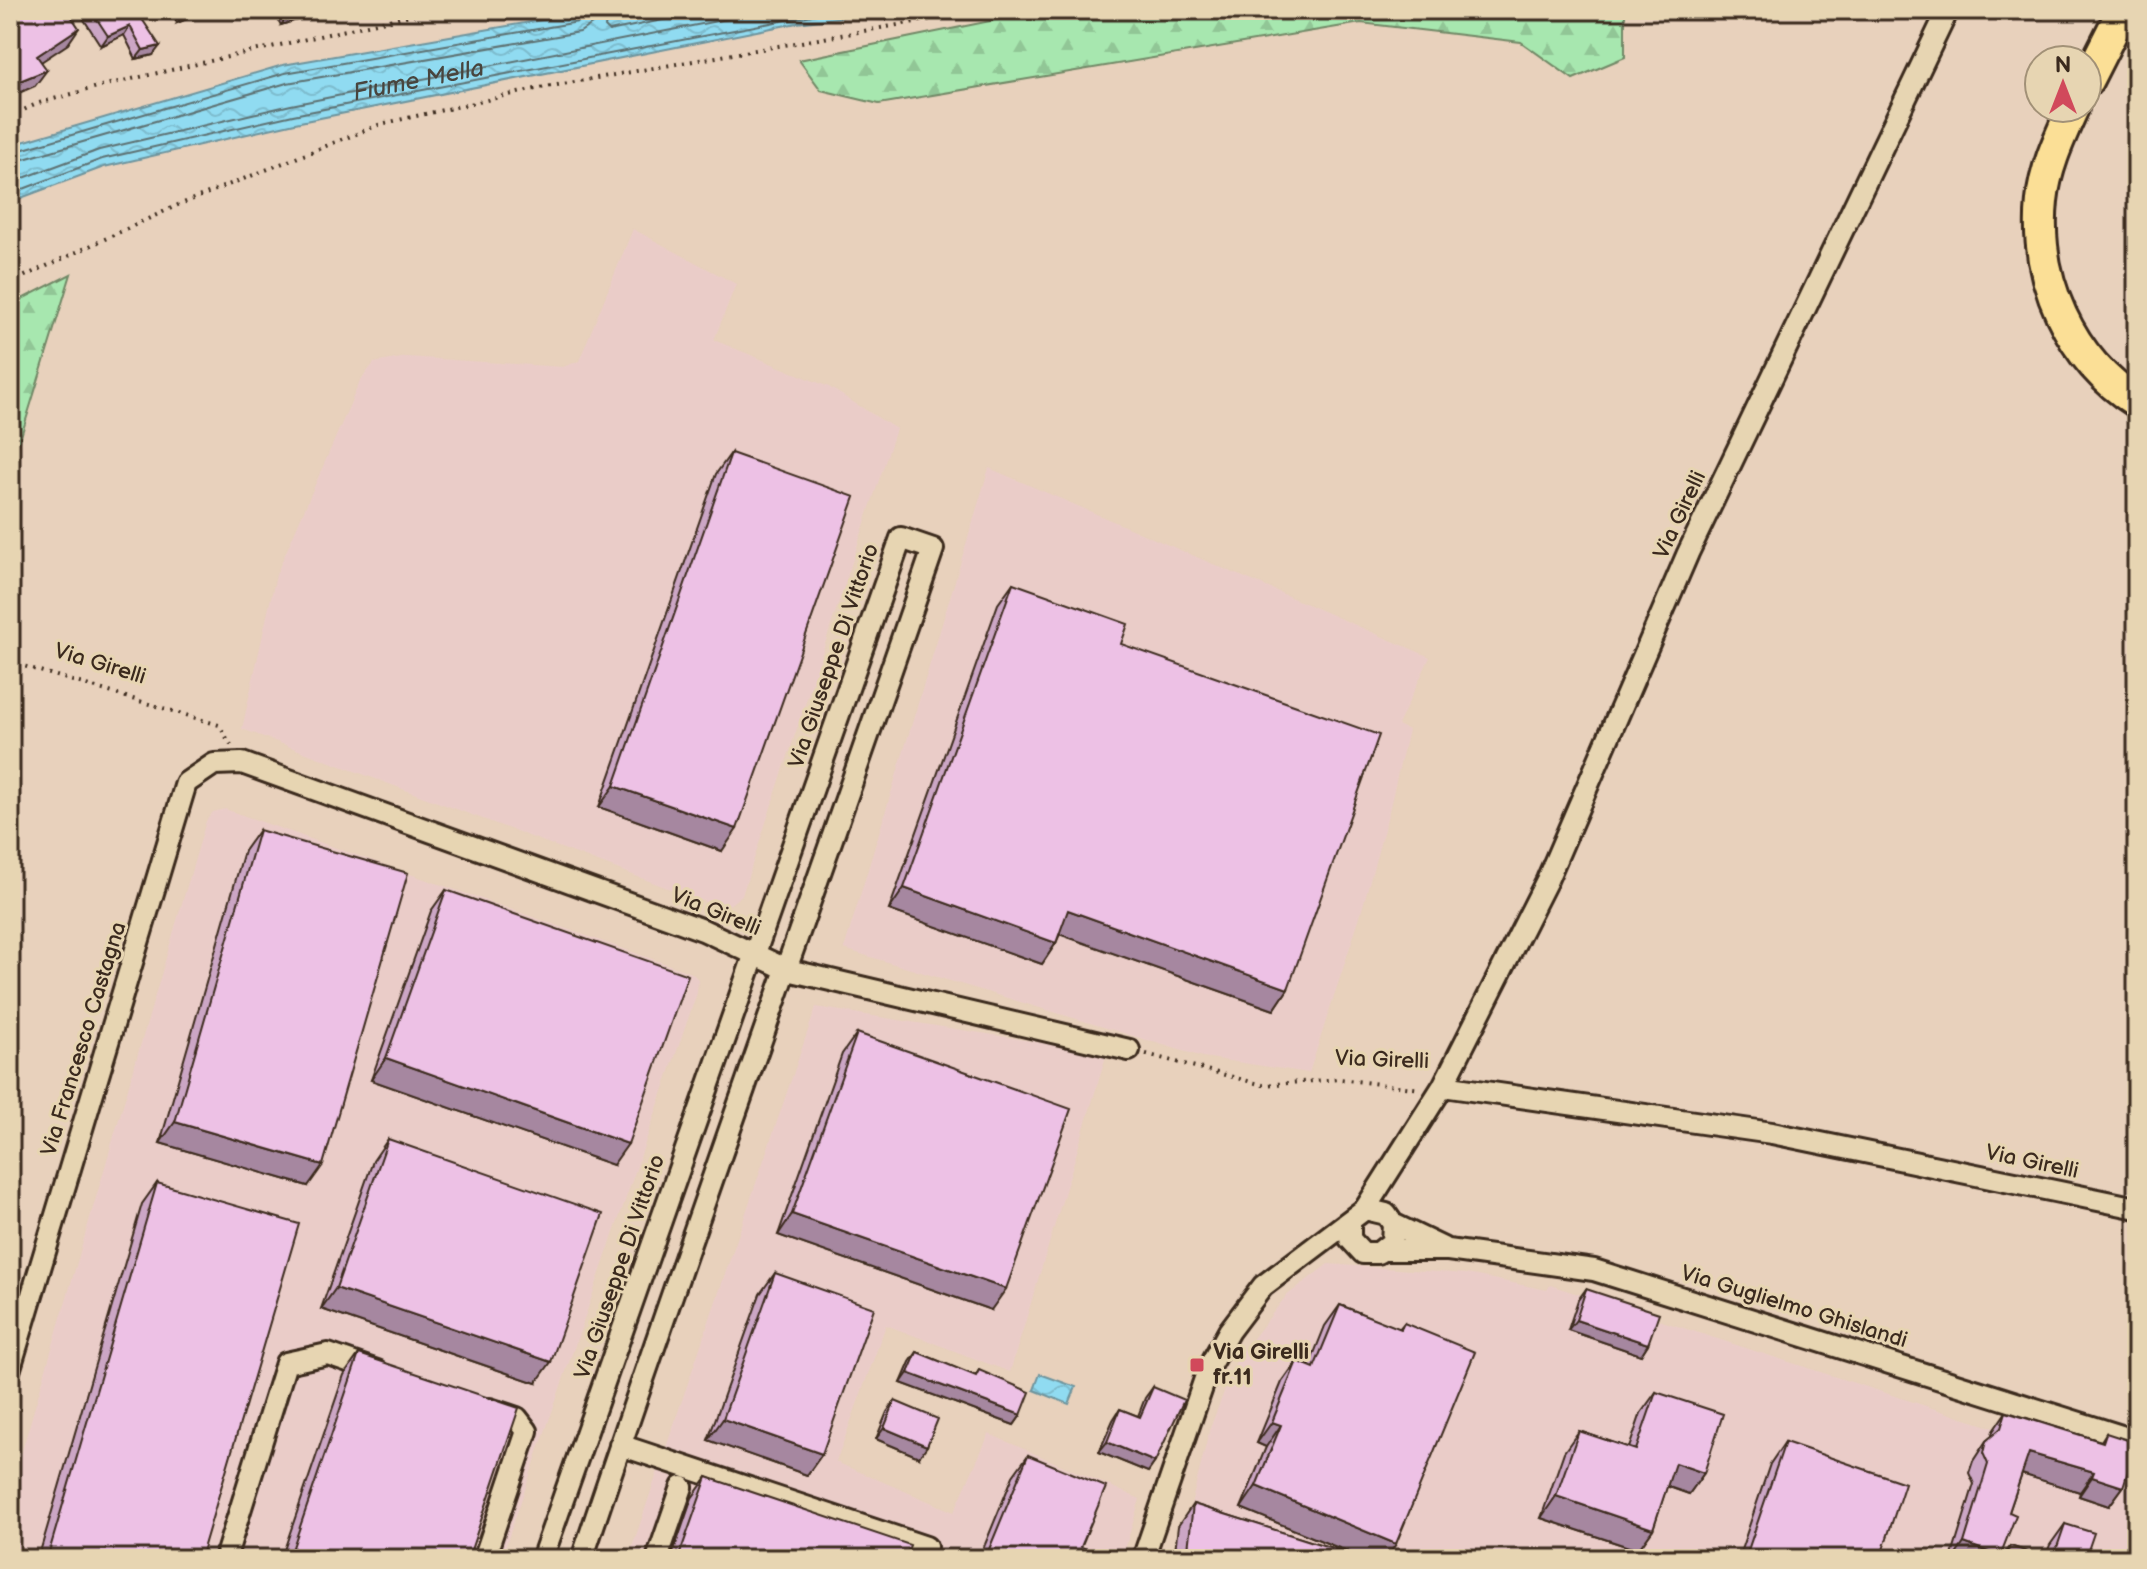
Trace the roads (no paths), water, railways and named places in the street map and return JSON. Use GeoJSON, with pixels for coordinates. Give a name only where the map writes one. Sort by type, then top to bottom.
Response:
{"type":"FeatureCollection","features":[{"type":"Feature","properties":{"kind":"highway"},"geometry":{"type":"LineString","coordinates":[[2103,49],[2123,10]]}},
{"type":"Feature","properties":{"kind":"highway"},"geometry":{"type":"LineString","coordinates":[[2066,124],[2053,154],[2042,199],[2041,235],[2046,269],[2057,306],[2073,339],[2097,370],[2137,402]]}},
{"type":"Feature","properties":{"kind":"street","name":"Via Girelli"},"geometry":{"type":"LineString","coordinates":[[1143,1559],[1209,1367],[1229,1331],[1263,1286],[1287,1265],[1358,1216],[1443,1086],[1547,880],[1688,553],[1948,10]]}},
{"type":"Feature","properties":{"kind":"street","name":"Via Giuseppe Di Vittorio"},"geometry":{"type":"LineString","coordinates":[[542,1559],[901,538],[933,549],[788,970],[702,1203],[582,1559]]}},
{"type":"Feature","properties":{"kind":"street","name":"Via Girelli"},"geometry":{"type":"LineString","coordinates":[[242,763],[703,930],[788,970],[1129,1050]]}},
{"type":"Feature","properties":{"kind":"street","name":"Via Francesco Castagna"},"geometry":{"type":"LineString","coordinates":[[10,1368],[186,783],[214,764],[242,763]]}},
{"type":"Feature","properties":{"kind":"street","name":"Via Girelli"},"geometry":{"type":"LineString","coordinates":[[1443,1086],[1772,1133],[2137,1208]]}},
{"type":"Feature","properties":{"kind":"street"},"geometry":{"type":"LineString","coordinates":[[1356,1248],[1350,1239],[1358,1216],[1386,1214],[1393,1224],[1392,1242],[1385,1250]]}},
{"type":"Feature","properties":{"kind":"street","name":"Via Guglielmo Ghislandi"},"geometry":{"type":"LineString","coordinates":[[1393,1224],[1448,1250]]}},
{"type":"Feature","properties":{"kind":"street","name":"Via Girelli"},"geometry":{"type":"LineString","coordinates":[[1287,1265],[1334,1249],[1356,1248],[1363,1253],[1385,1250]]}},
{"type":"Feature","properties":{"kind":"street","name":"Via Guglielmo Ghislandi"},"geometry":{"type":"LineString","coordinates":[[1385,1250],[1448,1250],[1594,1270],[2131,1438]]}},
{"type":"Feature","properties":{"kind":"street"},"geometry":{"type":"LineString","coordinates":[[225,1559],[286,1363],[328,1354],[401,1379]]}},
{"type":"Feature","properties":{"kind":"street"},"geometry":{"type":"LineString","coordinates":[[473,1403],[517,1418],[527,1431],[484,1559]]}},
{"type":"Feature","properties":{"kind":"street"},"geometry":{"type":"LineString","coordinates":[[620,1445],[926,1547],[922,1559]]}},
{"type":"Feature","properties":{"kind":"street"},"geometry":{"type":"LineString","coordinates":[[657,1559],[682,1487]]}},
{"type":"Feature","properties":{"kind":"water","name":"Fiume Mella"},"geometry":{"type":"Polygon","coordinates":[[[599,10],[898,10],[797,23],[295,123],[104,167],[10,202],[12,145],[283,65],[599,10]]]}},
{"type":"Feature","properties":{"kind":"water"},"geometry":{"type":"Polygon","coordinates":[[[1040,1374],[1076,1387],[1069,1404],[1034,1390],[1040,1374]]]}},
{"type":"Feature","properties":{"kind":"place","name":"Via Girelli fr.11"},"geometry":{"type":"Point","coordinates":[1197,1365]}}]}
